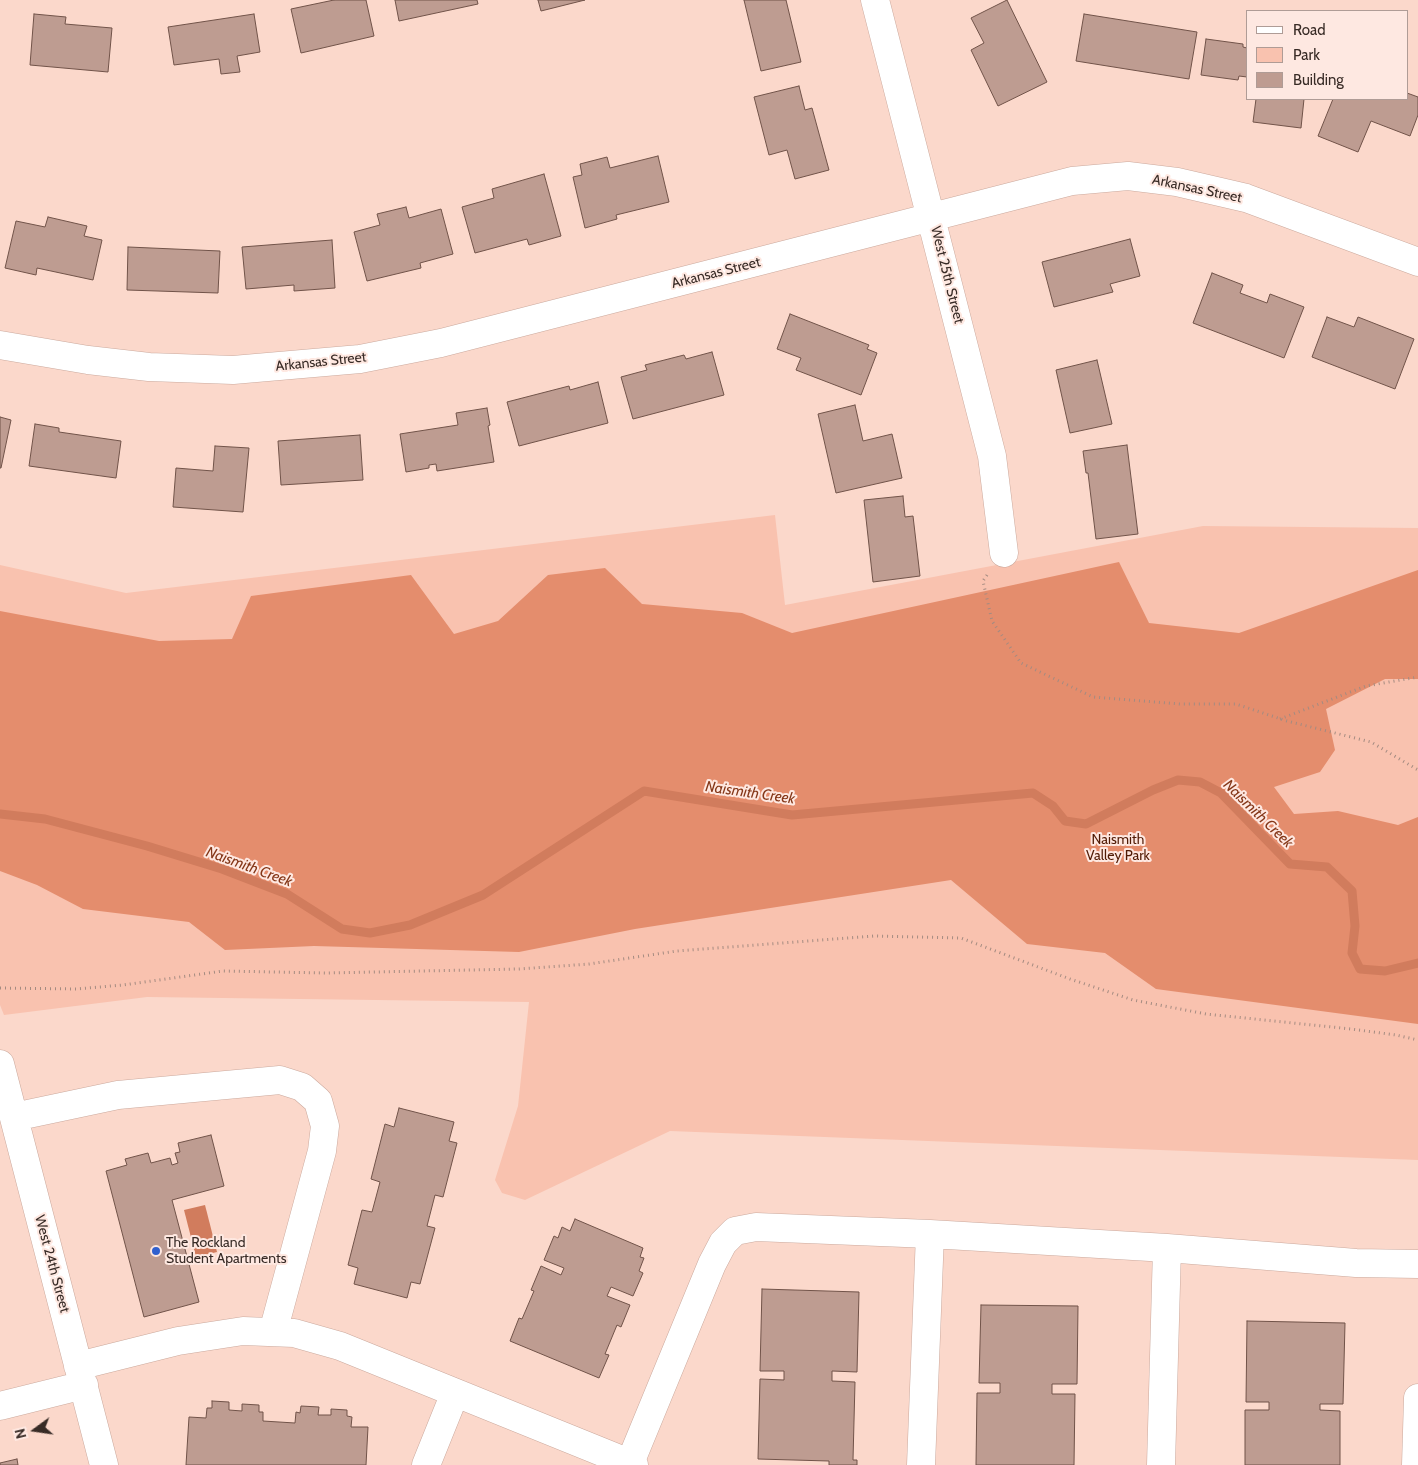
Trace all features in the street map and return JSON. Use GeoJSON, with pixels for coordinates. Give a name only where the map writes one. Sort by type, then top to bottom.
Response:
{"type":"FeatureCollection","features":[{"type":"Feature","properties":{"kind":"street","name":"West 25th Street"},"geometry":{"type":"LineString","coordinates":[[875,0],[992,456],[1004,553]]}},
{"type":"Feature","properties":{"kind":"street","name":"Arkansas Street"},"geometry":{"type":"LineString","coordinates":[[0,345],[88,360],[149,367],[233,370],[360,360],[442,343],[1072,181],[1128,176],[1177,182],[1246,198],[1418,262]]}},
{"type":"Feature","properties":{"kind":"street","name":"West 24th Street"},"geometry":{"type":"LineString","coordinates":[[0,1064],[104,1465]]}},
{"type":"Feature","properties":{"kind":"street"},"geometry":{"type":"LineString","coordinates":[[14,1117],[118,1095],[280,1080],[302,1087],[318,1101],[325,1126],[322,1152],[273,1332]]}},
{"type":"Feature","properties":{"kind":"street"},"geometry":{"type":"LineString","coordinates":[[0,1406],[178,1341],[242,1331],[294,1333],[340,1346],[632,1464],[712,1264],[723,1243],[735,1231],[756,1227],[930,1234],[1167,1248],[1356,1263],[1418,1264]]}},
{"type":"Feature","properties":{"kind":"street"},"geometry":{"type":"LineString","coordinates":[[921,1465],[930,1234]]}},
{"type":"Feature","properties":{"kind":"street"},"geometry":{"type":"LineString","coordinates":[[1161,1465],[1167,1248]]}},
{"type":"Feature","properties":{"kind":"street"},"geometry":{"type":"LineString","coordinates":[[426,1465],[455,1393]]}},
{"type":"Feature","properties":{"kind":"street"},"geometry":{"type":"LineString","coordinates":[[1416,1465],[1418,1398]]}},
{"type":"Feature","properties":{"kind":"path"},"geometry":{"type":"LineString","coordinates":[[1004,553],[983,581],[992,621],[1021,663],[1093,697],[1180,704],[1236,704],[1280,719],[1371,742],[1418,770]]}},
{"type":"Feature","properties":{"kind":"path"},"geometry":{"type":"LineString","coordinates":[[1280,719],[1366,686],[1418,677]]}},
{"type":"Feature","properties":{"kind":"path"},"geometry":{"type":"LineString","coordinates":[[0,988],[76,989],[123,985],[222,970],[326,973],[519,969],[589,964],[677,951],[874,936],[961,938],[1070,979],[1133,1000],[1206,1014],[1351,1029],[1418,1040]]}},
{"type":"Feature","properties":{"kind":"green space","name":"Naismith Valley Park"},"geometry":{"type":"Polygon","coordinates":[[[775,515],[785,605],[1203,526],[1418,528],[1418,1160],[670,1131],[525,1200],[502,1193],[495,1180],[518,1106],[529,1002],[147,997],[4,1015],[0,1005],[0,565],[126,593],[775,515]]]}},
{"type":"Feature","properties":{"kind":"green space","name":"Naismith Valley Park"},"geometry":{"type":"Polygon","coordinates":[[[1119,562],[1149,623],[1239,633],[1418,570],[1418,679],[1385,679],[1326,709],[1335,750],[1320,772],[1274,787],[1294,814],[1338,811],[1398,825],[1418,817],[1418,1024],[1156,989],[1105,953],[1027,944],[951,880],[635,929],[519,952],[314,946],[225,950],[189,922],[83,909],[37,885],[0,871],[0,611],[159,641],[232,639],[251,596],[411,575],[454,634],[498,621],[548,575],[605,568],[642,604],[742,613],[792,633],[1119,562]]]}},
{"type":"Feature","properties":{"kind":"shaded area"},"geometry":{"type":"Polygon","coordinates":[[[205,1205],[217,1252],[196,1257],[184,1210],[205,1205]]]}},
{"type":"Feature","properties":{"kind":"building"},"geometry":{"type":"Polygon","coordinates":[[[334,0],[366,0],[374,36],[301,53],[291,9],[334,0]]]}},
{"type":"Feature","properties":{"kind":"building"},"geometry":{"type":"Polygon","coordinates":[[[395,0],[477,0],[478,4],[399,21],[395,0]]]}},
{"type":"Feature","properties":{"kind":"building"},"geometry":{"type":"Polygon","coordinates":[[[538,0],[585,0],[541,11],[538,0]]]}},
{"type":"Feature","properties":{"kind":"building"},"geometry":{"type":"Polygon","coordinates":[[[744,0],[786,0],[801,62],[761,71],[744,0]]]}},
{"type":"Feature","properties":{"kind":"building"},"geometry":{"type":"Polygon","coordinates":[[[1007,0],[1047,82],[998,106],[971,50],[984,43],[971,18],[1007,0]]]}},
{"type":"Feature","properties":{"kind":"building"},"geometry":{"type":"Polygon","coordinates":[[[34,14],[66,17],[65,24],[112,28],[108,72],[30,65],[34,14]]]}},
{"type":"Feature","properties":{"kind":"building"},"geometry":{"type":"Polygon","coordinates":[[[254,14],[260,52],[237,56],[240,72],[221,74],[219,59],[174,65],[168,27],[254,14]]]}},
{"type":"Feature","properties":{"kind":"building"},"geometry":{"type":"Polygon","coordinates":[[[1084,14],[1197,32],[1189,79],[1076,61],[1084,14]]]}},
{"type":"Feature","properties":{"kind":"building"},"geometry":{"type":"Polygon","coordinates":[[[1206,39],[1243,44],[1243,47],[1246,48],[1246,77],[1239,76],[1238,80],[1201,75],[1206,39]]]}},
{"type":"Feature","properties":{"kind":"building"},"geometry":{"type":"Polygon","coordinates":[[[799,86],[805,110],[812,108],[829,170],[795,179],[787,150],[769,155],[754,97],[799,86]]]}},
{"type":"Feature","properties":{"kind":"building"},"geometry":{"type":"Polygon","coordinates":[[[1408,93],[1418,97],[1418,115],[1410,136],[1371,121],[1358,152],[1318,136],[1333,100],[1408,100],[1408,93]]]}},
{"type":"Feature","properties":{"kind":"building"},"geometry":{"type":"Polygon","coordinates":[[[1256,100],[1304,100],[1301,128],[1253,122],[1256,100]]]}},
{"type":"Feature","properties":{"kind":"building"},"geometry":{"type":"Polygon","coordinates":[[[658,156],[669,202],[616,215],[617,219],[585,228],[573,177],[582,175],[580,164],[607,157],[610,168],[658,156]]]}},
{"type":"Feature","properties":{"kind":"building"},"geometry":{"type":"Polygon","coordinates":[[[544,174],[561,236],[529,245],[527,239],[475,253],[462,207],[494,198],[492,189],[544,174]]]}},
{"type":"Feature","properties":{"kind":"building"},"geometry":{"type":"Polygon","coordinates":[[[406,207],[409,218],[441,209],[453,254],[420,263],[421,268],[367,281],[354,232],[380,225],[377,214],[406,207]]]}},
{"type":"Feature","properties":{"kind":"building"},"geometry":{"type":"Polygon","coordinates":[[[48,217],[87,226],[84,236],[102,240],[93,280],[37,268],[36,275],[5,268],[16,221],[45,227],[48,217]]]}},
{"type":"Feature","properties":{"kind":"building"},"geometry":{"type":"Polygon","coordinates":[[[1130,239],[1140,276],[1110,284],[1113,292],[1054,307],[1042,262],[1130,239]]]}},
{"type":"Feature","properties":{"kind":"building"},"geometry":{"type":"Polygon","coordinates":[[[332,240],[335,288],[294,291],[294,285],[246,289],[242,247],[332,240]]]}},
{"type":"Feature","properties":{"kind":"building"},"geometry":{"type":"Polygon","coordinates":[[[128,247],[220,251],[218,293],[127,290],[128,247]]]}},
{"type":"Feature","properties":{"kind":"building"},"geometry":{"type":"Polygon","coordinates":[[[1212,273],[1243,285],[1240,293],[1267,303],[1270,294],[1304,307],[1284,358],[1193,323],[1212,273]]]}},
{"type":"Feature","properties":{"kind":"building"},"geometry":{"type":"Polygon","coordinates":[[[790,314],[869,345],[867,349],[877,353],[861,395],[796,370],[801,358],[777,349],[790,314]]]}},
{"type":"Feature","properties":{"kind":"building"},"geometry":{"type":"Polygon","coordinates":[[[1327,317],[1354,327],[1358,317],[1414,339],[1395,389],[1312,357],[1327,317]]]}},
{"type":"Feature","properties":{"kind":"building"},"geometry":{"type":"Polygon","coordinates":[[[712,352],[724,395],[633,419],[621,377],[647,370],[645,365],[684,355],[686,359],[712,352]]]}},
{"type":"Feature","properties":{"kind":"building"},"geometry":{"type":"Polygon","coordinates":[[[1097,360],[1112,424],[1070,433],[1056,370],[1097,360]]]}},
{"type":"Feature","properties":{"kind":"building"},"geometry":{"type":"Polygon","coordinates":[[[598,382],[608,423],[519,446],[507,402],[569,386],[570,390],[598,382]]]}},
{"type":"Feature","properties":{"kind":"building"},"geometry":{"type":"Polygon","coordinates":[[[855,405],[863,441],[892,434],[902,478],[836,493],[818,414],[855,405]]]}},
{"type":"Feature","properties":{"kind":"building"},"geometry":{"type":"Polygon","coordinates":[[[487,408],[494,462],[437,471],[436,464],[429,465],[429,468],[406,472],[400,434],[458,425],[456,413],[487,408]]]}},
{"type":"Feature","properties":{"kind":"building"},"geometry":{"type":"Polygon","coordinates":[[[0,417],[11,420],[1,468],[0,468],[0,417]]]}},
{"type":"Feature","properties":{"kind":"building"},"geometry":{"type":"Polygon","coordinates":[[[35,424],[59,428],[59,432],[121,441],[116,478],[29,466],[35,424]]]}},
{"type":"Feature","properties":{"kind":"building"},"geometry":{"type":"Polygon","coordinates":[[[360,435],[363,480],[281,485],[278,441],[360,435]]]}},
{"type":"Feature","properties":{"kind":"building"},"geometry":{"type":"Polygon","coordinates":[[[1127,445],[1138,534],[1096,539],[1088,473],[1086,473],[1083,451],[1127,445]]]}},
{"type":"Feature","properties":{"kind":"building"},"geometry":{"type":"Polygon","coordinates":[[[215,446],[249,448],[243,512],[173,507],[176,468],[213,471],[215,446]]]}},
{"type":"Feature","properties":{"kind":"building"},"geometry":{"type":"Polygon","coordinates":[[[903,496],[905,517],[913,516],[920,576],[873,582],[864,500],[903,496]]]}},
{"type":"Feature","properties":{"kind":"building"},"geometry":{"type":"Polygon","coordinates":[[[399,1108],[454,1122],[449,1141],[457,1143],[443,1197],[435,1195],[427,1226],[435,1228],[420,1284],[411,1282],[407,1298],[354,1284],[358,1268],[348,1265],[362,1210],[372,1212],[380,1182],[371,1179],[385,1124],[394,1127],[399,1108]]]}},
{"type":"Feature","properties":{"kind":"building","name":"The Rockland Student Apartments"},"geometry":{"type":"Polygon","coordinates":[[[211,1135],[224,1186],[172,1200],[199,1302],[144,1317],[106,1171],[127,1165],[125,1159],[148,1153],[151,1163],[170,1158],[172,1165],[178,1163],[175,1153],[180,1152],[178,1143],[211,1135]]]}},
{"type":"Feature","properties":{"kind":"building"},"geometry":{"type":"Polygon","coordinates":[[[575,1219],[643,1248],[640,1257],[644,1258],[639,1271],[643,1273],[633,1296],[611,1287],[607,1296],[630,1305],[621,1327],[617,1325],[605,1354],[609,1355],[599,1378],[510,1341],[519,1318],[522,1319],[534,1291],[531,1290],[541,1266],[561,1275],[564,1268],[544,1260],[554,1236],[558,1238],[562,1227],[570,1231],[575,1219]]]}},
{"type":"Feature","properties":{"kind":"building"},"geometry":{"type":"Polygon","coordinates":[[[762,1289],[859,1292],[857,1372],[832,1371],[832,1381],[855,1382],[853,1460],[857,1460],[857,1465],[829,1465],[829,1461],[758,1459],[760,1379],[784,1380],[784,1371],[760,1371],[762,1289]]]}},
{"type":"Feature","properties":{"kind":"building"},"geometry":{"type":"Polygon","coordinates":[[[981,1305],[1078,1306],[1077,1384],[1052,1384],[1052,1394],[1075,1394],[1074,1465],[976,1465],[977,1393],[1000,1393],[1000,1383],[979,1383],[981,1305]]]}},
{"type":"Feature","properties":{"kind":"building"},"geometry":{"type":"Polygon","coordinates":[[[1247,1321],[1345,1323],[1343,1404],[1320,1404],[1320,1410],[1340,1411],[1340,1465],[1245,1465],[1245,1410],[1269,1410],[1269,1402],[1246,1402],[1247,1321]]]}},
{"type":"Feature","properties":{"kind":"building"},"geometry":{"type":"Polygon","coordinates":[[[212,1401],[229,1402],[229,1410],[242,1411],[242,1404],[259,1405],[259,1412],[263,1412],[263,1421],[295,1423],[296,1412],[300,1413],[301,1406],[319,1407],[318,1415],[331,1415],[331,1409],[347,1410],[347,1416],[352,1417],[351,1427],[368,1427],[366,1465],[186,1465],[189,1417],[206,1418],[207,1408],[212,1408],[212,1401]]]}},
{"type":"Feature","properties":{"kind":"building"},"geometry":{"type":"Polygon","coordinates":[[[17,1459],[18,1465],[0,1465],[0,1463],[17,1459]]]}},
{"type":"Feature","properties":{"kind":"waterway","name":"Naismith Creek"},"geometry":{"type":"LineString","coordinates":[[0,814],[45,819],[147,846],[222,869],[287,894],[342,929],[370,933],[410,925],[483,895],[644,791],[792,815],[1033,793],[1053,806],[1065,821],[1086,824],[1153,790],[1178,780],[1200,782],[1221,793],[1290,864],[1327,867],[1352,891],[1355,926],[1352,953],[1360,969],[1385,971],[1418,963]]}},
{"type":"Feature","properties":{"kind":"place","name":"The Rockland Student Apartments"},"geometry":{"type":"Point","coordinates":[156,1251]}}]}
